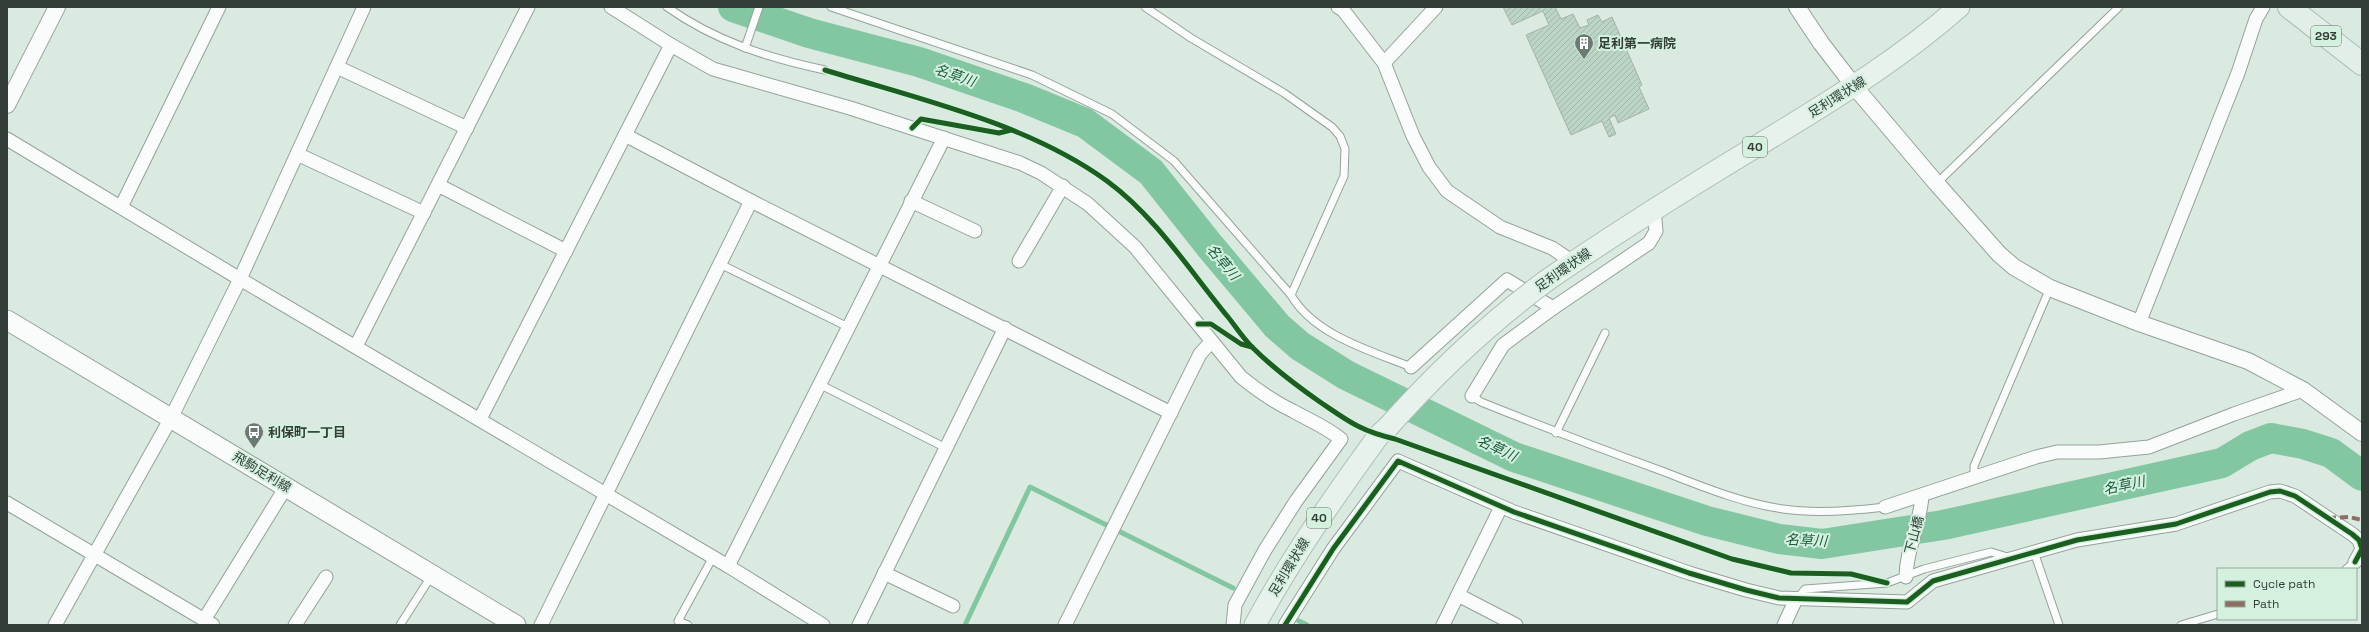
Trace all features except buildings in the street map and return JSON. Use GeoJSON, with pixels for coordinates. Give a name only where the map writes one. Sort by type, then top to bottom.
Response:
{"type":"FeatureCollection","features":[{"type":"Feature","properties":{"kind":"highway","name":"293"},"geometry":{"type":"LineString","coordinates":[[2289,7],[2362,64]]}},
{"type":"Feature","properties":{"kind":"main road","name":"足利環状線"},"geometry":{"type":"LineString","coordinates":[[1255,625],[1294,557],[1321,515],[1379,435],[1454,358],[1501,316],[1573,262],[1654,209],[1854,86],[1913,46],[1959,7]]}},
{"type":"Feature","properties":{"kind":"main road","name":"飛駒足利線"},"geometry":{"type":"LineString","coordinates":[[7,320],[516,625]]}},
{"type":"Feature","properties":{"kind":"street"},"geometry":{"type":"LineString","coordinates":[[7,105],[57,7]]}},
{"type":"Feature","properties":{"kind":"street"},"geometry":{"type":"LineString","coordinates":[[121,206],[219,7]]}},
{"type":"Feature","properties":{"kind":"street"},"geometry":{"type":"LineString","coordinates":[[55,625],[96,556],[171,418],[240,279],[364,7]]}},
{"type":"Feature","properties":{"kind":"street"},"geometry":{"type":"LineString","coordinates":[[356,346],[528,7]]}},
{"type":"Feature","properties":{"kind":"street"},"geometry":{"type":"LineString","coordinates":[[611,7],[671,45],[713,69],[850,108],[1020,163],[1063,186],[1111,223],[1135,247],[1236,371],[1255,389],[1292,411],[1328,428],[1341,439],[1296,501],[1265,550],[1235,605],[1233,625]]}},
{"type":"Feature","properties":{"kind":"street"},"geometry":{"type":"LineString","coordinates":[[1338,7],[1343,10],[1384,63],[1413,136],[1429,167],[1447,192],[1500,227],[1552,248],[1573,262]]}},
{"type":"Feature","properties":{"kind":"street"},"geometry":{"type":"LineString","coordinates":[[1384,63],[1436,7]]}},
{"type":"Feature","properties":{"kind":"street"},"geometry":{"type":"LineString","coordinates":[[1797,7],[1821,43],[1854,86],[1937,184],[1999,254],[2029,278],[2050,288],[2139,323],[2248,361],[2303,390],[2362,432]]}},
{"type":"Feature","properties":{"kind":"street"},"geometry":{"type":"LineString","coordinates":[[2139,323],[2238,73],[2256,19],[2263,7]]}},
{"type":"Feature","properties":{"kind":"street"},"geometry":{"type":"LineString","coordinates":[[480,420],[671,45]]}},
{"type":"Feature","properties":{"kind":"street"},"geometry":{"type":"LineString","coordinates":[[337,67],[467,128]]}},
{"type":"Feature","properties":{"kind":"street"},"geometry":{"type":"LineString","coordinates":[[625,135],[751,201],[1171,413]]}},
{"type":"Feature","properties":{"kind":"street"},"geometry":{"type":"LineString","coordinates":[[728,566],[944,138]]}},
{"type":"Feature","properties":{"kind":"street"},"geometry":{"type":"LineString","coordinates":[[7,139],[121,206],[240,279],[714,557],[823,625]]}},
{"type":"Feature","properties":{"kind":"street"},"geometry":{"type":"LineString","coordinates":[[297,154],[424,213]]}},
{"type":"Feature","properties":{"kind":"street"},"geometry":{"type":"LineString","coordinates":[[438,185],[566,251]]}},
{"type":"Feature","properties":{"kind":"street"},"geometry":{"type":"LineString","coordinates":[[1019,261],[1063,186]]}},
{"type":"Feature","properties":{"kind":"street"},"geometry":{"type":"LineString","coordinates":[[541,625],[751,201]]}},
{"type":"Feature","properties":{"kind":"street"},"geometry":{"type":"LineString","coordinates":[[912,201],[975,231]]}},
{"type":"Feature","properties":{"kind":"street"},"geometry":{"type":"LineString","coordinates":[[1472,396],[1503,346],[1553,308],[1649,243],[1656,231],[1654,209]]}},
{"type":"Feature","properties":{"kind":"street"},"geometry":{"type":"LineString","coordinates":[[1411,367],[1507,280],[1553,308]]}},
{"type":"Feature","properties":{"kind":"street"},"geometry":{"type":"LineString","coordinates":[[859,625],[1005,328]]}},
{"type":"Feature","properties":{"kind":"street"},"geometry":{"type":"LineString","coordinates":[[1065,625],[1200,354],[1212,342]]}},
{"type":"Feature","properties":{"kind":"street"},"geometry":{"type":"LineString","coordinates":[[1885,507],[1922,501],[1974,479],[2036,457],[2057,452],[2098,452],[2149,447],[2234,414],[2303,390]]}},
{"type":"Feature","properties":{"kind":"street"},"geometry":{"type":"LineString","coordinates":[[1285,625],[1333,549],[1398,461],[1502,507],[1689,573],[1779,598],[1907,602],[1933,581],[2077,540],[2176,524],[2255,496],[2280,491],[2295,496],[2359,540],[2362,549],[2350,565]]}},
{"type":"Feature","properties":{"kind":"street"},"geometry":{"type":"LineString","coordinates":[[7,502],[209,622],[286,486]]}},
{"type":"Feature","properties":{"kind":"street","name":"下山橋"},"geometry":{"type":"LineString","coordinates":[[1906,577],[1906,564],[1922,501]]}},
{"type":"Feature","properties":{"kind":"street"},"geometry":{"type":"LineString","coordinates":[[1443,625],[1502,507]]}},
{"type":"Feature","properties":{"kind":"street"},"geometry":{"type":"LineString","coordinates":[[884,573],[953,606]]}},
{"type":"Feature","properties":{"kind":"street"},"geometry":{"type":"LineString","coordinates":[[295,625],[326,577]]}},
{"type":"Feature","properties":{"kind":"street"},"geometry":{"type":"LineString","coordinates":[[1458,595],[1516,625]]}},
{"type":"Feature","properties":{"kind":"street"},"geometry":{"type":"LineString","coordinates":[[1784,625],[1796,599]]}},
{"type":"Feature","properties":{"kind":"lane"},"geometry":{"type":"LineString","coordinates":[[667,7],[697,28],[745,48],[825,70]]}},
{"type":"Feature","properties":{"kind":"lane"},"geometry":{"type":"LineString","coordinates":[[745,48],[759,7]]}},
{"type":"Feature","properties":{"kind":"lane"},"geometry":{"type":"LineString","coordinates":[[831,7],[1032,75],[1112,114],[1174,162],[1291,295],[1297,305],[1321,325],[1338,336],[1411,367]]}},
{"type":"Feature","properties":{"kind":"lane"},"geometry":{"type":"LineString","coordinates":[[1145,7],[1191,38],[1284,92],[1332,127],[1340,136],[1345,149],[1344,176],[1291,295]]}},
{"type":"Feature","properties":{"kind":"lane"},"geometry":{"type":"LineString","coordinates":[[1937,184],[2119,7]]}},
{"type":"Feature","properties":{"kind":"lane"},"geometry":{"type":"LineString","coordinates":[[720,264],[848,327]]}},
{"type":"Feature","properties":{"kind":"lane"},"geometry":{"type":"LineString","coordinates":[[1974,479],[1974,466],[2050,288]]}},
{"type":"Feature","properties":{"kind":"lane"},"geometry":{"type":"LineString","coordinates":[[1556,433],[1605,333]]}},
{"type":"Feature","properties":{"kind":"lane"},"geometry":{"type":"LineString","coordinates":[[819,384],[946,448]]}},
{"type":"Feature","properties":{"kind":"lane"},"geometry":{"type":"LineString","coordinates":[[1472,396],[1481,402],[1556,433],[1759,505],[1784,509],[1813,511],[1851,511],[1885,507]]}},
{"type":"Feature","properties":{"kind":"lane"},"geometry":{"type":"LineString","coordinates":[[1796,599],[1805,589],[1887,583],[1924,569],[1991,552],[2013,558]]}},
{"type":"Feature","properties":{"kind":"lane"},"geometry":{"type":"LineString","coordinates":[[2034,552],[2059,625]]}},
{"type":"Feature","properties":{"kind":"lane"},"geometry":{"type":"LineString","coordinates":[[688,625],[678,621],[714,557]]}},
{"type":"Feature","properties":{"kind":"lane"},"geometry":{"type":"LineString","coordinates":[[400,625],[432,575]]}},
{"type":"Feature","properties":{"kind":"lane"},"geometry":{"type":"LineString","coordinates":[[2181,625],[2217,614]]}},
{"type":"Feature","properties":{"kind":"waterway","name":"名草川"},"geometry":{"type":"LineString","coordinates":[[733,7],[809,33],[919,62],[1024,98],[1085,123],[1151,172],[1209,245],[1277,326],[1300,346],[1346,375],[1514,457],[1707,521],[1779,539],[1822,544],[1943,525],[2222,463],[2250,446],[2271,438],[2303,444],[2331,453],[2362,476]]}},
{"type":"Feature","properties":{"kind":"waterway"},"geometry":{"type":"LineString","coordinates":[[965,625],[1030,487],[1233,588]]}},
{"type":"Feature","properties":{"kind":"waterway"},"geometry":{"type":"LineString","coordinates":[[1299,621],[1307,625]]}},
{"type":"Feature","properties":{"kind":"marked path"},"geometry":{"type":"LineString","coordinates":[[2328,518],[2349,517],[2362,520]]}},
{"type":"Feature","properties":{"kind":"cycle path"},"geometry":{"type":"LineString","coordinates":[[825,70],[934,103],[1007,128],[1042,143],[1076,161],[1107,181],[1125,195],[1172,245],[1252,347],[1276,369],[1302,389],[1339,415],[1363,429],[1395,439],[1732,559],[1791,573],[1851,574],[1887,583]]}},
{"type":"Feature","properties":{"kind":"cycle path"},"geometry":{"type":"LineString","coordinates":[[912,128],[921,119],[999,133],[1011,130]]}},
{"type":"Feature","properties":{"kind":"cycle path"},"geometry":{"type":"LineString","coordinates":[[1198,324],[1211,324],[1241,344],[1252,347]]}},
{"type":"Feature","properties":{"kind":"cycle path"},"geometry":{"type":"LineString","coordinates":[[1285,625],[1333,549],[1398,461],[1514,512],[1689,573],[1779,598],[1907,602],[1933,581],[2077,540],[2176,524],[2270,492],[2280,491],[2295,496],[2359,540],[2362,549],[2355,562]]}},
{"type":"Feature","properties":{"kind":"place","name":"足利第一病院"},"geometry":{"type":"Point","coordinates":[1584,60]}},
{"type":"Feature","properties":{"kind":"place","name":"利保町一丁目"},"geometry":{"type":"Point","coordinates":[254,449]}}]}
